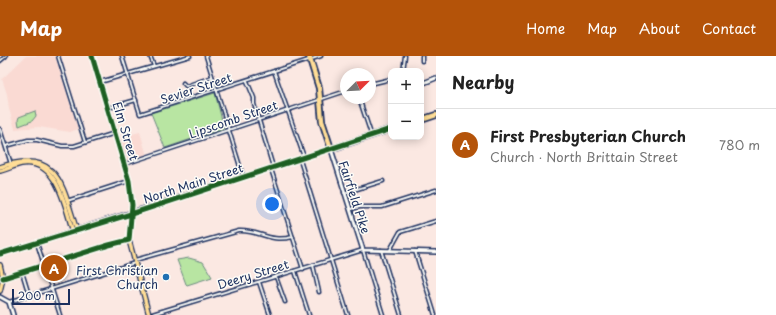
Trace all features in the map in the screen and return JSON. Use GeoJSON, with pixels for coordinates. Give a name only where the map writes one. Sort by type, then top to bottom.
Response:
{"type":"FeatureCollection","features":[{"type":"Feature","properties":{"kind":"highway"},"geometry":{"type":"LineString","coordinates":[[309,58],[321,99],[322,121],[331,149]]}},
{"type":"Feature","properties":{"kind":"highway"},"geometry":{"type":"LineString","coordinates":[[424,119],[436,115]]}},
{"type":"Feature","properties":{"kind":"highway","name":"North Main Street"},"geometry":{"type":"LineString","coordinates":[[331,149],[388,130]]}},
{"type":"Feature","properties":{"kind":"main road","name":"Elm Street"},"geometry":{"type":"LineString","coordinates":[[92,56],[126,164],[132,205],[129,240],[149,315]]}},
{"type":"Feature","properties":{"kind":"main road","name":"North Main Street"},"geometry":{"type":"LineString","coordinates":[[0,254],[131,214],[331,149]]}},
{"type":"Feature","properties":{"kind":"main road"},"geometry":{"type":"LineString","coordinates":[[0,167],[30,161],[47,167],[59,179],[75,231]]}},
{"type":"Feature","properties":{"kind":"main road"},"geometry":{"type":"LineString","coordinates":[[0,171],[11,165]]}},
{"type":"Feature","properties":{"kind":"main road"},"geometry":{"type":"LineString","coordinates":[[0,265],[0,291]]}},
{"type":"Feature","properties":{"kind":"street"},"geometry":{"type":"LineString","coordinates":[[0,61],[6,56]]}},
{"type":"Feature","properties":{"kind":"street"},"geometry":{"type":"LineString","coordinates":[[58,56],[85,142]]}},
{"type":"Feature","properties":{"kind":"street"},"geometry":{"type":"LineString","coordinates":[[108,108],[136,100],[122,56]]}},
{"type":"Feature","properties":{"kind":"street"},"geometry":{"type":"LineString","coordinates":[[150,56],[154,66]]}},
{"type":"Feature","properties":{"kind":"street"},"geometry":{"type":"LineString","coordinates":[[100,82],[190,56]]}},
{"type":"Feature","properties":{"kind":"street"},"geometry":{"type":"LineString","coordinates":[[206,56],[243,177]]}},
{"type":"Feature","properties":{"kind":"street","name":"Sevier Street"},"geometry":{"type":"LineString","coordinates":[[136,100],[140,114],[248,81],[309,58],[321,56]]}},
{"type":"Feature","properties":{"kind":"street"},"geometry":{"type":"LineString","coordinates":[[403,68],[405,56]]}},
{"type":"Feature","properties":{"kind":"street"},"geometry":{"type":"LineString","coordinates":[[422,56],[422,61]]}},
{"type":"Feature","properties":{"kind":"street"},"geometry":{"type":"LineString","coordinates":[[274,71],[288,110],[348,315]]}},
{"type":"Feature","properties":{"kind":"street"},"geometry":{"type":"LineString","coordinates":[[183,83],[186,86],[212,76]]}},
{"type":"Feature","properties":{"kind":"street"},"geometry":{"type":"LineString","coordinates":[[424,83],[436,78]]}},
{"type":"Feature","properties":{"kind":"street"},"geometry":{"type":"LineString","coordinates":[[376,83],[388,80]]}},
{"type":"Feature","properties":{"kind":"street"},"geometry":{"type":"LineString","coordinates":[[248,81],[254,98],[272,168],[303,269]]}},
{"type":"Feature","properties":{"kind":"street","name":"Lipscomb Street"},"geometry":{"type":"LineString","coordinates":[[126,164],[340,92]]}},
{"type":"Feature","properties":{"kind":"street"},"geometry":{"type":"LineString","coordinates":[[362,104],[372,136]]}},
{"type":"Feature","properties":{"kind":"street"},"geometry":{"type":"LineString","coordinates":[[0,129],[11,165]]}},
{"type":"Feature","properties":{"kind":"street"},"geometry":{"type":"LineString","coordinates":[[6,146],[28,140],[37,140],[62,146],[74,146],[116,132]]}},
{"type":"Feature","properties":{"kind":"street","name":"Fairfield Pike"},"geometry":{"type":"LineString","coordinates":[[331,149],[363,250],[436,252]]}},
{"type":"Feature","properties":{"kind":"street"},"geometry":{"type":"LineString","coordinates":[[344,193],[383,180]]}},
{"type":"Feature","properties":{"kind":"street"},"geometry":{"type":"LineString","coordinates":[[65,201],[129,181]]}},
{"type":"Feature","properties":{"kind":"street"},"geometry":{"type":"LineString","coordinates":[[350,209],[360,207],[382,207],[436,190]]}},
{"type":"Feature","properties":{"kind":"street"},"geometry":{"type":"LineString","coordinates":[[390,250],[400,232],[436,220]]}},
{"type":"Feature","properties":{"kind":"street"},"geometry":{"type":"LineString","coordinates":[[9,302],[134,262],[239,231],[245,231],[282,240],[293,237]]}},
{"type":"Feature","properties":{"kind":"street"},"geometry":{"type":"LineString","coordinates":[[1,279],[129,240]]}},
{"type":"Feature","properties":{"kind":"street"},"geometry":{"type":"LineString","coordinates":[[37,243],[60,315]]}},
{"type":"Feature","properties":{"kind":"street"},"geometry":{"type":"LineString","coordinates":[[363,250],[383,315]]}},
{"type":"Feature","properties":{"kind":"street","name":"Deery Street"},"geometry":{"type":"LineString","coordinates":[[149,315],[363,250]]}},
{"type":"Feature","properties":{"kind":"street"},"geometry":{"type":"LineString","coordinates":[[381,250],[401,315]]}},
{"type":"Feature","properties":{"kind":"street"},"geometry":{"type":"LineString","coordinates":[[415,251],[435,315]]}},
{"type":"Feature","properties":{"kind":"street"},"geometry":{"type":"LineString","coordinates":[[313,265],[319,292]]}},
{"type":"Feature","properties":{"kind":"street"},"geometry":{"type":"LineString","coordinates":[[295,271],[308,315]]}},
{"type":"Feature","properties":{"kind":"street"},"geometry":{"type":"LineString","coordinates":[[22,272],[29,296]]}},
{"type":"Feature","properties":{"kind":"street"},"geometry":{"type":"LineString","coordinates":[[276,277],[285,302]]}},
{"type":"Feature","properties":{"kind":"street"},"geometry":{"type":"LineString","coordinates":[[259,282],[270,315]]}},
{"type":"Feature","properties":{"kind":"street"},"geometry":{"type":"LineString","coordinates":[[0,297],[9,302],[13,315]]}},
{"type":"Feature","properties":{"kind":"shaded area"},"geometry":{"type":"Polygon","coordinates":[[[26,56],[55,56],[78,129],[70,132],[39,127],[15,129],[2,79],[26,56]]]}},
{"type":"Feature","properties":{"kind":"shaded area"},"geometry":{"type":"Polygon","coordinates":[[[140,132],[147,156],[127,162],[120,137],[140,132]]]}},
{"type":"Feature","properties":{"kind":"green space"},"geometry":{"type":"Polygon","coordinates":[[[215,93],[224,128],[165,148],[151,113],[215,93]]]}},
{"type":"Feature","properties":{"kind":"green space"},"geometry":{"type":"Polygon","coordinates":[[[35,111],[36,116],[32,121],[19,126],[19,117],[35,111]]]}},
{"type":"Feature","properties":{"kind":"green space"},"geometry":{"type":"Polygon","coordinates":[[[189,258],[203,262],[212,277],[187,285],[177,260],[189,258]]]}},
{"type":"Feature","properties":{"kind":"cycle path"},"geometry":{"type":"LineString","coordinates":[[3,278],[129,240],[132,205],[129,181],[92,56]]}},
{"type":"Feature","properties":{"kind":"cycle path"},"geometry":{"type":"LineString","coordinates":[[0,254],[131,214],[388,130]]}},
{"type":"Feature","properties":{"kind":"place","name":"First Presbyterian Church"},"geometry":{"type":"Point","coordinates":[54,268]}},
{"type":"Feature","properties":{"kind":"place","name":"First Christian Church"},"geometry":{"type":"Point","coordinates":[166,277]}}]}
